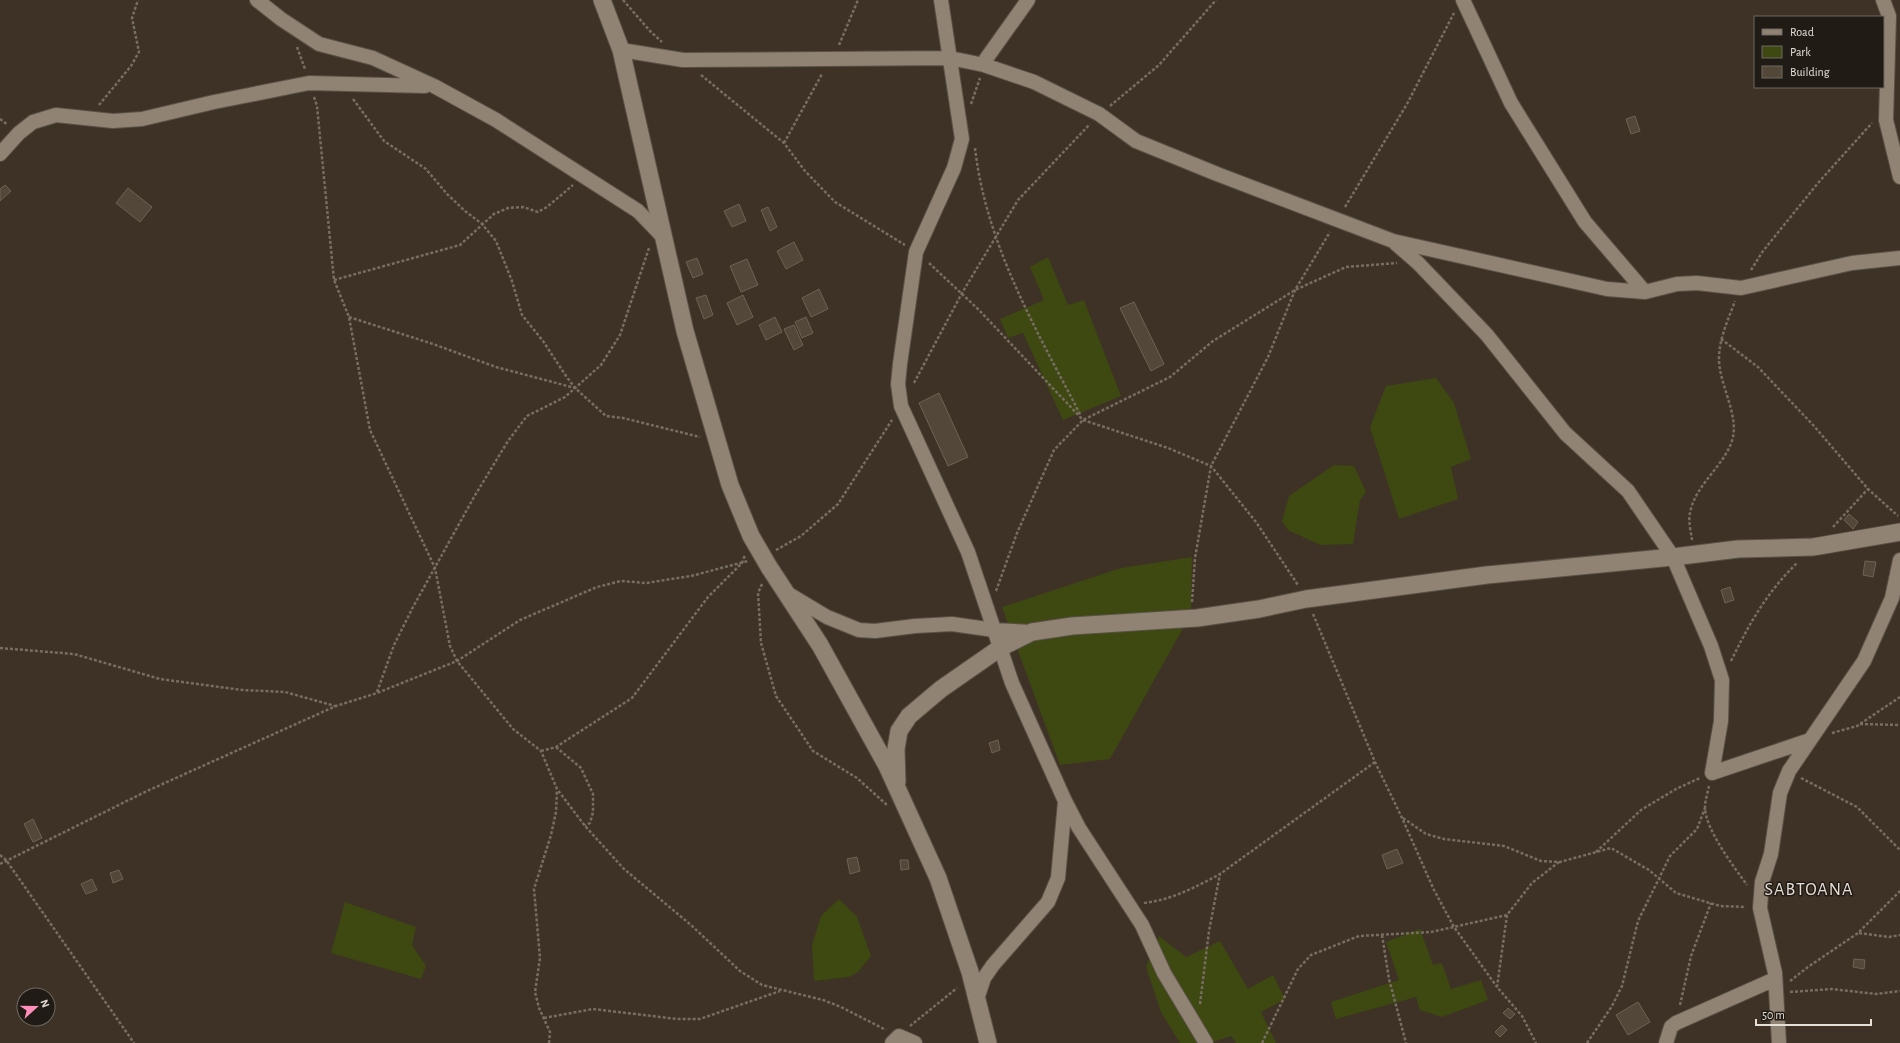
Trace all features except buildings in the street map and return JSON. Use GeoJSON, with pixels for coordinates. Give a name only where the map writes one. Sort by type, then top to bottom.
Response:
{"type":"FeatureCollection","features":[{"type":"Feature","properties":{"kind":"street"},"geometry":{"type":"LineString","coordinates":[[257,0],[290,25],[319,44],[373,58],[434,86],[496,120],[638,211],[659,234]]}},
{"type":"Feature","properties":{"kind":"street"},"geometry":{"type":"LineString","coordinates":[[602,0],[621,50],[659,234],[730,485],[751,536],[766,562],[820,645],[887,766],[938,878],[972,979],[988,1043]]}},
{"type":"Feature","properties":{"kind":"street"},"geometry":{"type":"LineString","coordinates":[[941,0],[962,139],[954,168],[916,252],[898,384],[901,406],[968,552],[1012,683],[1065,801],[1079,828],[1142,925],[1164,973],[1203,1037]]}},
{"type":"Feature","properties":{"kind":"street"},"geometry":{"type":"LineString","coordinates":[[984,65],[986,59],[1028,0]]}},
{"type":"Feature","properties":{"kind":"street"},"geometry":{"type":"LineString","coordinates":[[1883,0],[1889,16],[1886,120],[1900,177]]}},
{"type":"Feature","properties":{"kind":"street"},"geometry":{"type":"LineString","coordinates":[[1460,4],[1511,103],[1585,222],[1645,292]]}},
{"type":"Feature","properties":{"kind":"street"},"geometry":{"type":"LineString","coordinates":[[1889,16],[1900,27]]}},
{"type":"Feature","properties":{"kind":"street"},"geometry":{"type":"LineString","coordinates":[[621,50],[683,60],[950,58],[984,65],[1034,82],[1099,114],[1136,141],[1217,174],[1393,241],[1607,289],[1645,292],[1677,284],[1697,283],[1741,288],[1852,262],[1900,258]]}},
{"type":"Feature","properties":{"kind":"street"},"geometry":{"type":"LineString","coordinates":[[0,154],[19,133],[33,122],[56,115],[113,121],[142,119],[214,102],[309,83],[434,86]]}},
{"type":"Feature","properties":{"kind":"street"},"geometry":{"type":"LineString","coordinates":[[1393,241],[1418,263],[1487,335],[1565,433],[1628,491],[1673,557],[1711,646],[1722,680],[1721,721],[1712,773],[1810,740]]}},
{"type":"Feature","properties":{"kind":"street"},"geometry":{"type":"LineString","coordinates":[[786,592],[827,617],[859,630],[875,631],[940,624],[994,630],[1032,632],[1072,626],[1197,618],[1259,609],[1306,598],[1487,575],[1693,555],[1738,549],[1814,547],[1900,532]]}},
{"type":"Feature","properties":{"kind":"street"},"geometry":{"type":"LineString","coordinates":[[1779,1043],[1775,979],[1760,906],[1762,882],[1771,854],[1780,793],[1789,771],[1864,661],[1892,598],[1900,560]]}},
{"type":"Feature","properties":{"kind":"street"},"geometry":{"type":"LineString","coordinates":[[897,789],[896,749],[899,730],[909,716],[941,689],[1000,648],[1032,632]]}},
{"type":"Feature","properties":{"kind":"street"},"geometry":{"type":"LineString","coordinates":[[977,999],[984,978],[993,965],[1048,902],[1058,878],[1065,801]]}},
{"type":"Feature","properties":{"kind":"street"},"geometry":{"type":"LineString","coordinates":[[1666,1043],[1671,1027],[1676,1023],[1775,979]]}},
{"type":"Feature","properties":{"kind":"street"},"geometry":{"type":"LineString","coordinates":[[896,1039],[915,1043]]}},
{"type":"Feature","properties":{"kind":"path"},"geometry":{"type":"LineString","coordinates":[[88,118],[131,66],[138,52],[132,18],[138,0]]}},
{"type":"Feature","properties":{"kind":"path"},"geometry":{"type":"LineString","coordinates":[[623,0],[650,31],[784,143],[805,171],[835,202],[916,252],[962,293],[1083,420],[1168,448],[1211,466],[1256,522],[1306,598],[1375,762],[1434,890],[1454,927],[1497,987],[1522,1016],[1536,1043]]}},
{"type":"Feature","properties":{"kind":"path"},"geometry":{"type":"LineString","coordinates":[[0,864],[146,792],[336,706],[377,693],[457,661],[520,620],[597,587],[621,581],[646,583],[691,576],[742,563],[766,562],[801,536],[838,504],[901,406],[962,293],[1018,200],[1099,114],[1159,65],[1216,0]]}},
{"type":"Feature","properties":{"kind":"path"},"geometry":{"type":"LineString","coordinates":[[1197,618],[1192,610],[1195,558],[1211,466],[1268,357],[1295,290],[1407,104],[1460,4]]}},
{"type":"Feature","properties":{"kind":"path"},"geometry":{"type":"LineString","coordinates":[[290,25],[317,106],[334,280],[349,317],[370,430],[435,568],[450,646],[457,661],[513,729],[541,751],[557,789],[585,826],[624,870],[691,925],[740,971],[755,982],[781,991],[823,1000],[835,1005],[896,1039],[954,990],[972,979]]}},
{"type":"Feature","properties":{"kind":"path"},"geometry":{"type":"LineString","coordinates":[[342,83],[384,141],[426,169],[447,194],[482,224],[496,241],[512,281],[522,315],[543,341],[575,388],[606,416],[623,418],[717,442]]}},
{"type":"Feature","properties":{"kind":"path"},"geometry":{"type":"LineString","coordinates":[[1693,555],[1690,514],[1695,498],[1725,454],[1733,437],[1732,418],[1719,360],[1721,339],[1741,288],[1763,251],[1870,124],[1887,109]]}},
{"type":"Feature","properties":{"kind":"path"},"geometry":{"type":"LineString","coordinates":[[975,142],[978,171],[996,238],[1017,293],[1083,420]]}},
{"type":"Feature","properties":{"kind":"path"},"geometry":{"type":"LineString","coordinates":[[334,280],[460,245],[494,214],[508,208],[523,207],[538,212],[547,207],[583,175]]}},
{"type":"Feature","properties":{"kind":"path"},"geometry":{"type":"LineString","coordinates":[[377,693],[394,645],[474,497],[513,435],[528,416],[565,397],[601,365],[620,335],[659,234]]}},
{"type":"Feature","properties":{"kind":"path"},"geometry":{"type":"LineString","coordinates":[[988,615],[1017,533],[1054,450],[1083,420],[1170,377],[1213,341],[1295,290],[1346,267],[1382,263],[1418,263]]}},
{"type":"Feature","properties":{"kind":"path"},"geometry":{"type":"LineString","coordinates":[[349,317],[433,344],[496,368],[575,388]]}},
{"type":"Feature","properties":{"kind":"path"},"geometry":{"type":"LineString","coordinates":[[1721,339],[1758,367],[1814,426],[1868,489],[1900,518]]}},
{"type":"Feature","properties":{"kind":"path"},"geometry":{"type":"LineString","coordinates":[[1722,680],[1751,620],[1781,578],[1814,547],[1868,489]]}},
{"type":"Feature","properties":{"kind":"path"},"geometry":{"type":"LineString","coordinates":[[541,751],[556,747],[632,698],[708,597],[742,563],[751,536]]}},
{"type":"Feature","properties":{"kind":"path"},"geometry":{"type":"LineString","coordinates":[[766,562],[758,593],[761,643],[776,696],[813,751],[857,778],[891,809]]}},
{"type":"Feature","properties":{"kind":"path"},"geometry":{"type":"LineString","coordinates":[[0,648],[74,654],[160,679],[242,690],[285,692],[336,706]]}},
{"type":"Feature","properties":{"kind":"path"},"geometry":{"type":"LineString","coordinates":[[1810,740],[1859,724],[1900,697]]}},
{"type":"Feature","properties":{"kind":"path"},"geometry":{"type":"LineString","coordinates":[[1859,724],[1900,725]]}},
{"type":"Feature","properties":{"kind":"path"},"geometry":{"type":"LineString","coordinates":[[556,747],[581,768],[593,794],[594,812],[590,823],[585,826]]}},
{"type":"Feature","properties":{"kind":"path"},"geometry":{"type":"LineString","coordinates":[[1128,904],[1151,902],[1177,895],[1195,888],[1220,874],[1375,762]]}},
{"type":"Feature","properties":{"kind":"path"},"geometry":{"type":"LineString","coordinates":[[1789,771],[1856,807],[1900,850]]}},
{"type":"Feature","properties":{"kind":"path"},"geometry":{"type":"LineString","coordinates":[[1587,1043],[1612,1006],[1622,986],[1638,921],[1670,856],[1696,829],[1705,808],[1712,773]]}},
{"type":"Feature","properties":{"kind":"path"},"geometry":{"type":"LineString","coordinates":[[1596,852],[1641,810],[1676,789],[1712,773]]}},
{"type":"Feature","properties":{"kind":"path"},"geometry":{"type":"LineString","coordinates":[[549,1043],[550,1032],[535,992],[540,958],[534,889],[551,835],[556,812],[557,789]]}},
{"type":"Feature","properties":{"kind":"path"},"geometry":{"type":"LineString","coordinates":[[1705,808],[1711,828],[1730,861],[1760,906]]}},
{"type":"Feature","properties":{"kind":"path"},"geometry":{"type":"LineString","coordinates":[[1402,818],[1426,834],[1504,846],[1541,860],[1560,862]]}},
{"type":"Feature","properties":{"kind":"path"},"geometry":{"type":"LineString","coordinates":[[1497,987],[1507,915],[1532,883],[1560,862],[1611,848],[1649,870],[1676,893],[1720,906],[1760,906]]}},
{"type":"Feature","properties":{"kind":"path"},"geometry":{"type":"LineString","coordinates":[[0,855],[6,860],[134,1043]]}},
{"type":"Feature","properties":{"kind":"path"},"geometry":{"type":"LineString","coordinates":[[1203,1037],[1200,994],[1209,930],[1220,874]]}},
{"type":"Feature","properties":{"kind":"path"},"geometry":{"type":"LineString","coordinates":[[1776,993],[1808,967],[1858,933],[1900,891]]}},
{"type":"Feature","properties":{"kind":"path"},"geometry":{"type":"LineString","coordinates":[[1676,1023],[1691,956],[1711,903]]}},
{"type":"Feature","properties":{"kind":"path"},"geometry":{"type":"LineString","coordinates":[[1262,1043],[1298,969],[1311,955],[1359,936],[1431,932],[1507,915]]}},
{"type":"Feature","properties":{"kind":"path"},"geometry":{"type":"LineString","coordinates":[[1858,933],[1889,937],[1900,935]]}},
{"type":"Feature","properties":{"kind":"path"},"geometry":{"type":"LineString","coordinates":[[1382,935],[1389,979],[1406,1043]]}},
{"type":"Feature","properties":{"kind":"path"},"geometry":{"type":"LineString","coordinates":[[1776,993],[1832,989],[1876,994],[1900,991]]}},
{"type":"Feature","properties":{"kind":"path"},"geometry":{"type":"LineString","coordinates":[[544,1018],[593,1009],[677,1019],[700,1020],[781,991]]}},
{"type":"Feature","properties":{"kind":"green space"},"geometry":{"type":"Polygon","coordinates":[[[1048,257],[1068,305],[1084,300],[1121,396],[1063,420],[1023,333],[1008,338],[1000,319],[1044,300],[1030,267],[1048,257]]]}},
{"type":"Feature","properties":{"kind":"green space"},"geometry":{"type":"Polygon","coordinates":[[[1436,378],[1454,403],[1471,459],[1451,467],[1458,499],[1399,519],[1370,427],[1386,386],[1436,378]]]}},
{"type":"Feature","properties":{"kind":"green space"},"geometry":{"type":"Polygon","coordinates":[[[1334,465],[1354,466],[1366,492],[1360,500],[1353,544],[1320,545],[1288,530],[1282,521],[1289,496],[1334,465]]]}},
{"type":"Feature","properties":{"kind":"green space"},"geometry":{"type":"Polygon","coordinates":[[[1192,557],[1191,614],[1110,759],[1060,765],[1002,607],[1121,568],[1192,557]]]}},
{"type":"Feature","properties":{"kind":"green space"},"geometry":{"type":"Polygon","coordinates":[[[839,899],[857,917],[871,956],[858,972],[849,977],[814,981],[812,945],[821,916],[839,899]]]}},
{"type":"Feature","properties":{"kind":"green space"},"geometry":{"type":"Polygon","coordinates":[[[345,902],[416,927],[412,945],[426,966],[421,979],[331,953],[345,902]]]}},
{"type":"Feature","properties":{"kind":"green space"},"geometry":{"type":"Polygon","coordinates":[[[1420,929],[1433,965],[1442,963],[1451,989],[1481,980],[1488,1000],[1442,1017],[1420,1010],[1416,997],[1336,1019],[1331,1002],[1399,980],[1386,942],[1420,929]]]}},
{"type":"Feature","properties":{"kind":"green space"},"geometry":{"type":"Polygon","coordinates":[[[1159,936],[1186,957],[1220,941],[1248,989],[1273,975],[1285,999],[1261,1012],[1276,1043],[1236,1043],[1231,1036],[1210,1043],[1180,1043],[1161,1012],[1146,967],[1159,936]]]}},
{"type":"Feature","properties":{"kind":"district","name":"SABTOANA"},"geometry":{"type":"Point","coordinates":[1809,889]}}]}
